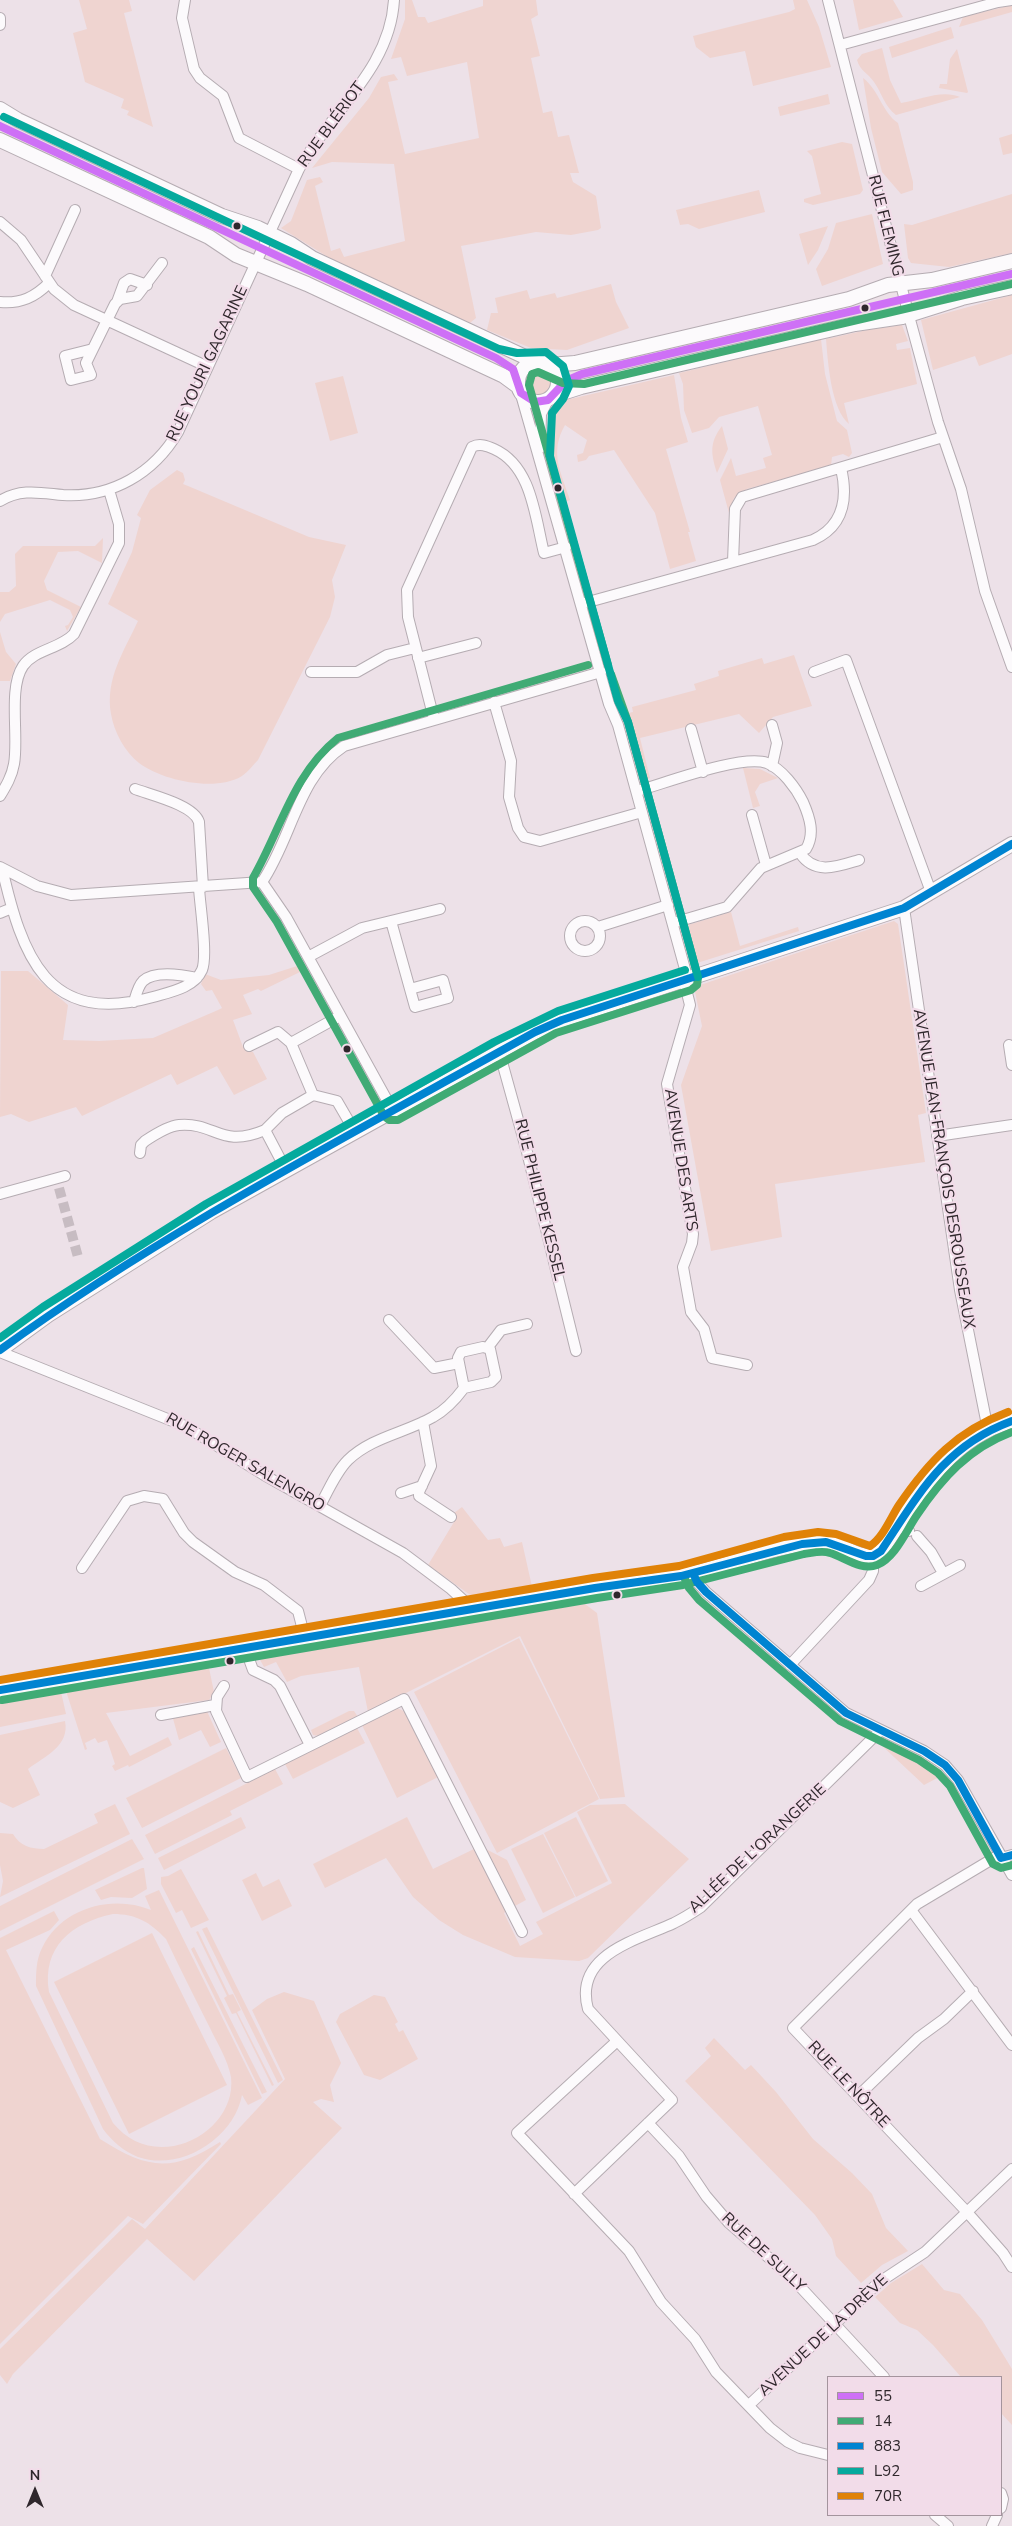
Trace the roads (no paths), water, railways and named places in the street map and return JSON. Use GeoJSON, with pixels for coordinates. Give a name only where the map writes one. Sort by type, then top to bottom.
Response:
{"type":"FeatureCollection","features":[{"type":"Feature","properties":{"kind":"street"},"geometry":{"type":"LineString","coordinates":[[185,0],[182,18],[194,69],[200,78],[223,96],[239,138],[299,168]]}},
{"type":"Feature","properties":{"kind":"street","name":"RUE BLÉRIOT"},"geometry":{"type":"LineString","coordinates":[[263,248],[299,168],[372,68],[387,33],[394,0]]}},
{"type":"Feature","properties":{"kind":"street","name":"RUE FLEMING"},"geometry":{"type":"LineString","coordinates":[[828,0],[908,316],[943,437],[958,479],[985,591],[1012,667]]}},
{"type":"Feature","properties":{"kind":"street"},"geometry":{"type":"LineString","coordinates":[[840,44],[1012,0]]}},
{"type":"Feature","properties":{"kind":"street"},"geometry":{"type":"LineString","coordinates":[[0,18],[0,25]]}},
{"type":"Feature","properties":{"kind":"street"},"geometry":{"type":"LineString","coordinates":[[0,109],[18,120],[222,216],[291,244],[312,258],[543,363],[556,372],[559,381],[541,414],[540,457]]}},
{"type":"Feature","properties":{"kind":"street"},"geometry":{"type":"LineString","coordinates":[[0,140],[200,233],[236,255],[307,284],[504,376],[532,401],[550,398],[581,387],[823,330],[908,316],[962,298],[1012,287]]}},
{"type":"Feature","properties":{"kind":"street"},"geometry":{"type":"LineString","coordinates":[[0,302],[19,301],[33,296],[47,279],[76,210]]}},
{"type":"Feature","properties":{"kind":"street"},"geometry":{"type":"LineString","coordinates":[[0,222],[21,240],[47,279],[74,305],[107,322],[208,366]]}},
{"type":"Feature","properties":{"kind":"street","name":"RUE YOURI GAGARINE"},"geometry":{"type":"LineString","coordinates":[[0,501],[32,491],[75,495],[109,490],[136,477],[161,457],[178,432],[263,248]]}},
{"type":"Feature","properties":{"kind":"street"},"geometry":{"type":"LineString","coordinates":[[686,980],[673,923],[637,791],[519,389],[518,379],[522,370],[543,363],[565,365],[849,299],[900,282],[932,280],[1012,261]]}},
{"type":"Feature","properties":{"kind":"street"},"geometry":{"type":"LineString","coordinates":[[117,302],[137,296],[162,264]]}},
{"type":"Feature","properties":{"kind":"street"},"geometry":{"type":"LineString","coordinates":[[93,349],[117,302],[124,283],[130,279],[147,285]]}},
{"type":"Feature","properties":{"kind":"street"},"geometry":{"type":"LineString","coordinates":[[733,562],[735,509],[742,497],[943,437]]}},
{"type":"Feature","properties":{"kind":"street"},"geometry":{"type":"LineString","coordinates":[[434,719],[406,609],[409,583],[472,446],[484,445],[501,452],[513,460],[520,470],[544,553],[566,547]]}},
{"type":"Feature","properties":{"kind":"street"},"geometry":{"type":"LineString","coordinates":[[582,604],[813,540],[829,531],[840,515],[845,489],[841,468]]}},
{"type":"Feature","properties":{"kind":"street"},"geometry":{"type":"LineString","coordinates":[[0,796],[11,776],[14,762],[16,691],[20,672],[30,658],[63,643],[74,634],[119,543],[119,524],[109,490]]}},
{"type":"Feature","properties":{"kind":"street"},"geometry":{"type":"LineString","coordinates":[[311,672],[357,672],[387,655],[417,653],[476,642]]}},
{"type":"Feature","properties":{"kind":"street"},"geometry":{"type":"LineString","coordinates":[[814,672],[846,660],[931,892]]}},
{"type":"Feature","properties":{"kind":"street"},"geometry":{"type":"LineString","coordinates":[[262,882],[278,857],[311,780],[330,756],[353,741],[601,672]]}},
{"type":"Feature","properties":{"kind":"street"},"geometry":{"type":"LineString","coordinates":[[494,702],[511,761],[509,797],[518,828],[524,837],[540,841],[642,812]]}},
{"type":"Feature","properties":{"kind":"street"},"geometry":{"type":"LineString","coordinates":[[772,725],[777,743],[772,766]]}},
{"type":"Feature","properties":{"kind":"street"},"geometry":{"type":"LineString","coordinates":[[691,729],[703,772]]}},
{"type":"Feature","properties":{"kind":"street"},"geometry":{"type":"LineString","coordinates":[[637,791],[748,761],[772,766],[794,788],[808,816],[811,838],[806,849],[766,865],[727,906],[673,923]]}},
{"type":"Feature","properties":{"kind":"street"},"geometry":{"type":"LineString","coordinates":[[1,868],[28,955],[50,982],[65,992],[90,1002],[113,1005],[134,1002],[180,988],[197,978],[201,971],[204,957],[199,822],[196,815],[183,807],[135,789]]}},
{"type":"Feature","properties":{"kind":"street"},"geometry":{"type":"LineString","coordinates":[[752,815],[766,865]]}},
{"type":"Feature","properties":{"kind":"street"},"geometry":{"type":"LineString","coordinates":[[0,1351],[48,1315],[158,1245],[286,1170],[499,1051],[562,1020],[686,980],[731,963],[904,908],[1012,844]]}},
{"type":"Feature","properties":{"kind":"street"},"geometry":{"type":"LineString","coordinates":[[800,853],[812,864],[828,868],[860,860]]}},
{"type":"Feature","properties":{"kind":"street"},"geometry":{"type":"LineString","coordinates":[[1,868],[37,886],[71,895],[262,882]]}},
{"type":"Feature","properties":{"kind":"street"},"geometry":{"type":"LineString","coordinates":[[262,882],[278,904],[393,1111]]}},
{"type":"Feature","properties":{"kind":"street"},"geometry":{"type":"LineString","coordinates":[[598,927],[668,905]]}},
{"type":"Feature","properties":{"kind":"street"},"geometry":{"type":"LineString","coordinates":[[0,913],[12,908]]}},
{"type":"Feature","properties":{"kind":"street"},"geometry":{"type":"LineString","coordinates":[[308,957],[356,931],[440,908]]}},
{"type":"Feature","properties":{"kind":"street","name":"AVENUE JEAN-FRANÇOIS DESROUSSEAUX"},"geometry":{"type":"LineString","coordinates":[[904,908],[960,1290],[988,1430]]}},
{"type":"Feature","properties":{"kind":"street"},"geometry":{"type":"LineString","coordinates":[[391,920],[410,990]]}},
{"type":"Feature","properties":{"kind":"street"},"geometry":{"type":"LineString","coordinates":[[134,1002],[140,985],[147,978],[172,975],[197,978]]}},
{"type":"Feature","properties":{"kind":"street","name":"AVENUE DES ARTS"},"geometry":{"type":"LineString","coordinates":[[686,980],[690,1005],[667,1084],[693,1234],[692,1243],[683,1267],[691,1312],[704,1329],[712,1358],[747,1365]]}},
{"type":"Feature","properties":{"kind":"street"},"geometry":{"type":"LineString","coordinates":[[291,1043],[340,1016]]}},
{"type":"Feature","properties":{"kind":"street"},"geometry":{"type":"LineString","coordinates":[[249,1046],[278,1032],[291,1043],[313,1095]]}},
{"type":"Feature","properties":{"kind":"street"},"geometry":{"type":"LineString","coordinates":[[1009,1045],[1012,1065]]}},
{"type":"Feature","properties":{"kind":"street","name":"RUE PHILIPPE KESSEL"},"geometry":{"type":"LineString","coordinates":[[499,1051],[530,1160],[576,1350]]}},
{"type":"Feature","properties":{"kind":"street"},"geometry":{"type":"LineString","coordinates":[[140,1153],[141,1145],[177,1125],[199,1128],[239,1139],[265,1130],[282,1113],[313,1095],[337,1101],[355,1132]]}},
{"type":"Feature","properties":{"kind":"street"},"geometry":{"type":"LineString","coordinates":[[937,1136],[1012,1125]]}},
{"type":"Feature","properties":{"kind":"street"},"geometry":{"type":"LineString","coordinates":[[265,1130],[286,1170]]}},
{"type":"Feature","properties":{"kind":"street"},"geometry":{"type":"LineString","coordinates":[[0,1194],[60,1181]]}},
{"type":"Feature","properties":{"kind":"street"},"geometry":{"type":"LineString","coordinates":[[389,1320],[434,1368],[459,1363]]}},
{"type":"Feature","properties":{"kind":"street"},"geometry":{"type":"LineString","coordinates":[[464,1388],[459,1355],[464,1350],[488,1347],[501,1330],[527,1324]]}},
{"type":"Feature","properties":{"kind":"street"},"geometry":{"type":"LineString","coordinates":[[320,1506],[339,1472],[353,1456],[385,1437],[422,1422],[443,1410],[464,1388],[491,1382],[496,1377],[493,1353],[488,1347]]}},
{"type":"Feature","properties":{"kind":"street","name":"RUE ROGER SALENGRO"},"geometry":{"type":"LineString","coordinates":[[0,1351],[178,1422],[416,1562],[451,1589],[462,1600],[467,1611]]}},
{"type":"Feature","properties":{"kind":"street"},"geometry":{"type":"LineString","coordinates":[[0,1690],[693,1573],[754,1554],[810,1543],[831,1542],[860,1554],[873,1556],[908,1531],[917,1494],[943,1464],[960,1448],[988,1430],[1012,1421]]}},
{"type":"Feature","properties":{"kind":"street"},"geometry":{"type":"LineString","coordinates":[[422,1422],[431,1466],[419,1492],[422,1500],[451,1517]]}},
{"type":"Feature","properties":{"kind":"street"},"geometry":{"type":"LineString","coordinates":[[401,1493],[422,1486]]}},
{"type":"Feature","properties":{"kind":"street"},"geometry":{"type":"LineString","coordinates":[[82,1568],[127,1501],[139,1496],[158,1497],[166,1503],[184,1534],[193,1542],[235,1572],[264,1585],[298,1611],[305,1638]]}},
{"type":"Feature","properties":{"kind":"street"},"geometry":{"type":"LineString","coordinates":[[908,1531],[931,1552],[943,1573]]}},
{"type":"Feature","properties":{"kind":"street"},"geometry":{"type":"LineString","coordinates":[[790,1665],[869,1580],[873,1571],[873,1556]]}},
{"type":"Feature","properties":{"kind":"street"},"geometry":{"type":"LineString","coordinates":[[921,1586],[960,1565]]}},
{"type":"Feature","properties":{"kind":"street"},"geometry":{"type":"LineString","coordinates":[[693,1573],[696,1582],[706,1592],[846,1713],[936,1758],[950,1770],[958,1780],[1012,1876]]}},
{"type":"Feature","properties":{"kind":"street"},"geometry":{"type":"LineString","coordinates":[[245,1648],[253,1670],[274,1680],[280,1686],[310,1745]]}},
{"type":"Feature","properties":{"kind":"street"},"geometry":{"type":"LineString","coordinates":[[224,1686],[217,1697],[215,1705],[219,1720],[247,1777],[404,1699],[522,1932]]}},
{"type":"Feature","properties":{"kind":"street"},"geometry":{"type":"LineString","coordinates":[[161,1714],[215,1705]]}},
{"type":"Feature","properties":{"kind":"street","name":"ALLÉE DE L'ORANGERIE"},"geometry":{"type":"LineString","coordinates":[[648,2123],[672,2100],[616,2042],[588,2008],[586,1990],[593,1970],[626,1943],[674,1923],[701,1907],[881,1730]]}},
{"type":"Feature","properties":{"kind":"street"},"geometry":{"type":"LineString","coordinates":[[1012,1855],[1000,1856],[922,1900],[911,1910],[1012,2045]]}},
{"type":"Feature","properties":{"kind":"street","name":"RUE LE NÔTRE"},"geometry":{"type":"LineString","coordinates":[[911,1910],[793,2028],[966,2211],[1006,2256],[1012,2268]]}},
{"type":"Feature","properties":{"kind":"street"},"geometry":{"type":"LineString","coordinates":[[858,2096],[918,2038],[944,2019],[973,1992]]}},
{"type":"Feature","properties":{"kind":"street"},"geometry":{"type":"LineString","coordinates":[[616,2042],[517,2133],[629,2251],[661,2302],[695,2339],[716,2372],[750,2405],[770,2428],[788,2442],[810,2452],[827,2455]]}},
{"type":"Feature","properties":{"kind":"street"},"geometry":{"type":"LineString","coordinates":[[574,2194],[648,2123]]}},
{"type":"Feature","properties":{"kind":"street","name":"RUE DE SULLY"},"geometry":{"type":"LineString","coordinates":[[648,2123],[679,2156],[706,2196],[729,2223],[792,2278],[883,2376]]}},
{"type":"Feature","properties":{"kind":"street","name":"AVENUE DE LA DRÈVE"},"geometry":{"type":"LineString","coordinates":[[750,2405],[878,2283],[925,2252],[1012,2168]]}},
{"type":"Feature","properties":{"kind":"street"},"geometry":{"type":"LineString","coordinates":[[936,2516],[948,2526]]}},
{"type":"Feature","properties":{"kind":"tunnel"},"geometry":{"type":"LineString","coordinates":[[59,1188],[78,1257]]}}]}
